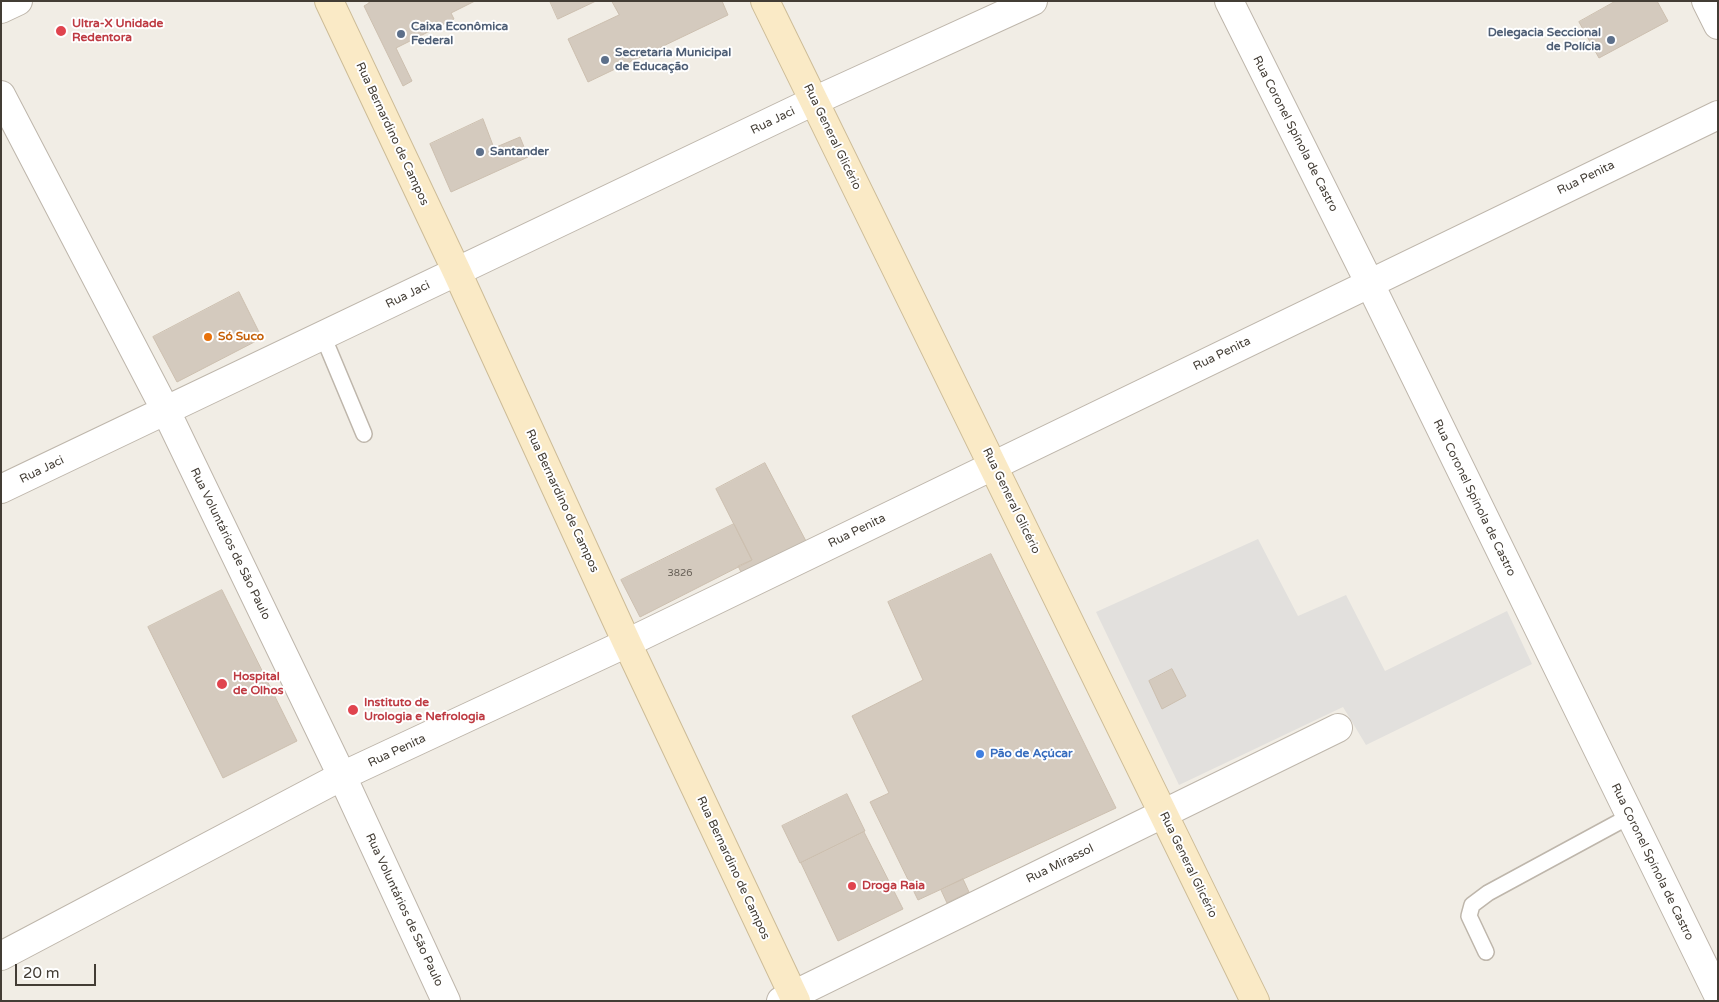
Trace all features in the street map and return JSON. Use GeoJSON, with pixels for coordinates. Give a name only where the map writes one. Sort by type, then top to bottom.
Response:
{"type":"FeatureCollection","features":[{"type":"Feature","properties":{"kind":"street"},"geometry":{"type":"LineString","coordinates":[[1,9],[18,1]]}},
{"type":"Feature","properties":{"kind":"street","name":"Rua Bernardino de Campos"},"geometry":{"type":"LineString","coordinates":[[329,1],[457,272],[790,999]]}},
{"type":"Feature","properties":{"kind":"street","name":"Rua General Glicério"},"geometry":{"type":"LineString","coordinates":[[765,1],[1255,1001]]}},
{"type":"Feature","properties":{"kind":"street","name":"Rua Jaci"},"geometry":{"type":"LineString","coordinates":[[1,490],[814,101],[1033,1]]}},
{"type":"Feature","properties":{"kind":"street","name":"Rua Coronel Spínola de Castro"},"geometry":{"type":"LineString","coordinates":[[1229,1],[1369,282],[1718,995]]}},
{"type":"Feature","properties":{"kind":"street"},"geometry":{"type":"LineString","coordinates":[[1706,1],[1718,25]]}},
{"type":"Feature","properties":{"kind":"street","name":"Rua Voluntários de São Paulo"},"geometry":{"type":"LineString","coordinates":[[1,94],[166,411],[342,776],[446,1001]]}},
{"type":"Feature","properties":{"kind":"street","name":"Rua Penita"},"geometry":{"type":"LineString","coordinates":[[1,956],[342,776],[627,643],[1369,282],[1718,115]]}},
{"type":"Feature","properties":{"kind":"street","name":"Rua Mirassol"},"geometry":{"type":"LineString","coordinates":[[790,999],[1338,728]]}},
{"type":"Feature","properties":{"kind":"lane"},"geometry":{"type":"LineString","coordinates":[[323,336],[364,434]]}},
{"type":"Feature","properties":{"kind":"lane"},"geometry":{"type":"LineString","coordinates":[[1486,952],[1469,916],[1472,905],[1488,893],[1630,816]]}},
{"type":"Feature","properties":{"kind":"shaded area"},"geometry":{"type":"Polygon","coordinates":[[[1258,539],[1298,616],[1346,595],[1385,671],[1507,611],[1532,664],[1366,745],[1343,707],[1179,785],[1096,612],[1258,539]]]}},
{"type":"Feature","properties":{"kind":"building","name":"Caixa Econômica Federal"},"geometry":{"type":"Polygon","coordinates":[[[368,1],[475,1],[451,13],[454,19],[396,48],[412,81],[403,86],[364,6],[369,3],[368,1]]]}},
{"type":"Feature","properties":{"kind":"building"},"geometry":{"type":"Polygon","coordinates":[[[550,1],[596,1],[558,19],[550,1]]]}},
{"type":"Feature","properties":{"kind":"building","name":"Secretaria Municipal de Educação"},"geometry":{"type":"Polygon","coordinates":[[[612,1],[722,1],[728,15],[588,82],[568,39],[619,15],[612,1]]]}},
{"type":"Feature","properties":{"kind":"building","name":"Delegacia Seccional de Polícia"},"geometry":{"type":"Polygon","coordinates":[[[1616,1],[1657,1],[1668,21],[1599,58],[1579,22],[1616,1]]]}},
{"type":"Feature","properties":{"kind":"building","name":"Santander"},"geometry":{"type":"Polygon","coordinates":[[[483,119],[494,148],[520,137],[528,157],[451,192],[430,144],[483,119]]]}},
{"type":"Feature","properties":{"kind":"building","name":"Só Suco"},"geometry":{"type":"Polygon","coordinates":[[[239,292],[262,338],[177,382],[153,337],[239,292]]]}},
{"type":"Feature","properties":{"kind":"building"},"geometry":{"type":"Polygon","coordinates":[[[765,463],[807,543],[743,576],[738,566],[752,560],[716,489],[765,463]]]}},
{"type":"Feature","properties":{"kind":"building"},"geometry":{"type":"Polygon","coordinates":[[[734,524],[752,560],[640,617],[621,580],[734,524]]]}},
{"type":"Feature","properties":{"kind":"building","name":"Pão de Açúcar"},"geometry":{"type":"Polygon","coordinates":[[[991,554],[1116,808],[918,900],[870,802],[889,793],[852,716],[923,680],[888,602],[991,554]]]}},
{"type":"Feature","properties":{"kind":"building","name":"Hospital de Olhos"},"geometry":{"type":"Polygon","coordinates":[[[222,590],[297,741],[223,778],[148,627],[222,590]]]}},
{"type":"Feature","properties":{"kind":"building"},"geometry":{"type":"Polygon","coordinates":[[[1172,669],[1186,696],[1162,709],[1149,681],[1172,669]]]}},
{"type":"Feature","properties":{"kind":"building"},"geometry":{"type":"Polygon","coordinates":[[[847,794],[865,831],[800,863],[782,826],[847,794]]]}},
{"type":"Feature","properties":{"kind":"building","name":"Droga Raia"},"geometry":{"type":"Polygon","coordinates":[[[864,832],[903,909],[838,941],[801,863],[864,832]]]}},
{"type":"Feature","properties":{"kind":"building"},"geometry":{"type":"Polygon","coordinates":[[[963,879],[969,892],[947,903],[941,890],[963,879]]]}},
{"type":"Feature","properties":{"kind":"place","name":"Ultra-X Unidade Redentora"},"geometry":{"type":"Point","coordinates":[61,31]}},
{"type":"Feature","properties":{"kind":"place","name":"Caixa Econômica Federal"},"geometry":{"type":"Point","coordinates":[401,34]}},
{"type":"Feature","properties":{"kind":"place","name":"Delegacia Seccional de Polícia"},"geometry":{"type":"Point","coordinates":[1611,40]}},
{"type":"Feature","properties":{"kind":"place","name":"Secretaria Municipal de Educação"},"geometry":{"type":"Point","coordinates":[605,60]}},
{"type":"Feature","properties":{"kind":"place","name":"Santander"},"geometry":{"type":"Point","coordinates":[480,152]}},
{"type":"Feature","properties":{"kind":"place","name":"Só Suco"},"geometry":{"type":"Point","coordinates":[208,337]}},
{"type":"Feature","properties":{"kind":"place","name":"Hospital de Olhos"},"geometry":{"type":"Point","coordinates":[222,684]}},
{"type":"Feature","properties":{"kind":"place","name":"Instituto de Urologia e Nefrologia"},"geometry":{"type":"Point","coordinates":[353,710]}},
{"type":"Feature","properties":{"kind":"place","name":"Pão de Açúcar"},"geometry":{"type":"Point","coordinates":[980,754]}},
{"type":"Feature","properties":{"kind":"place","name":"Droga Raia"},"geometry":{"type":"Point","coordinates":[852,886]}}]}
